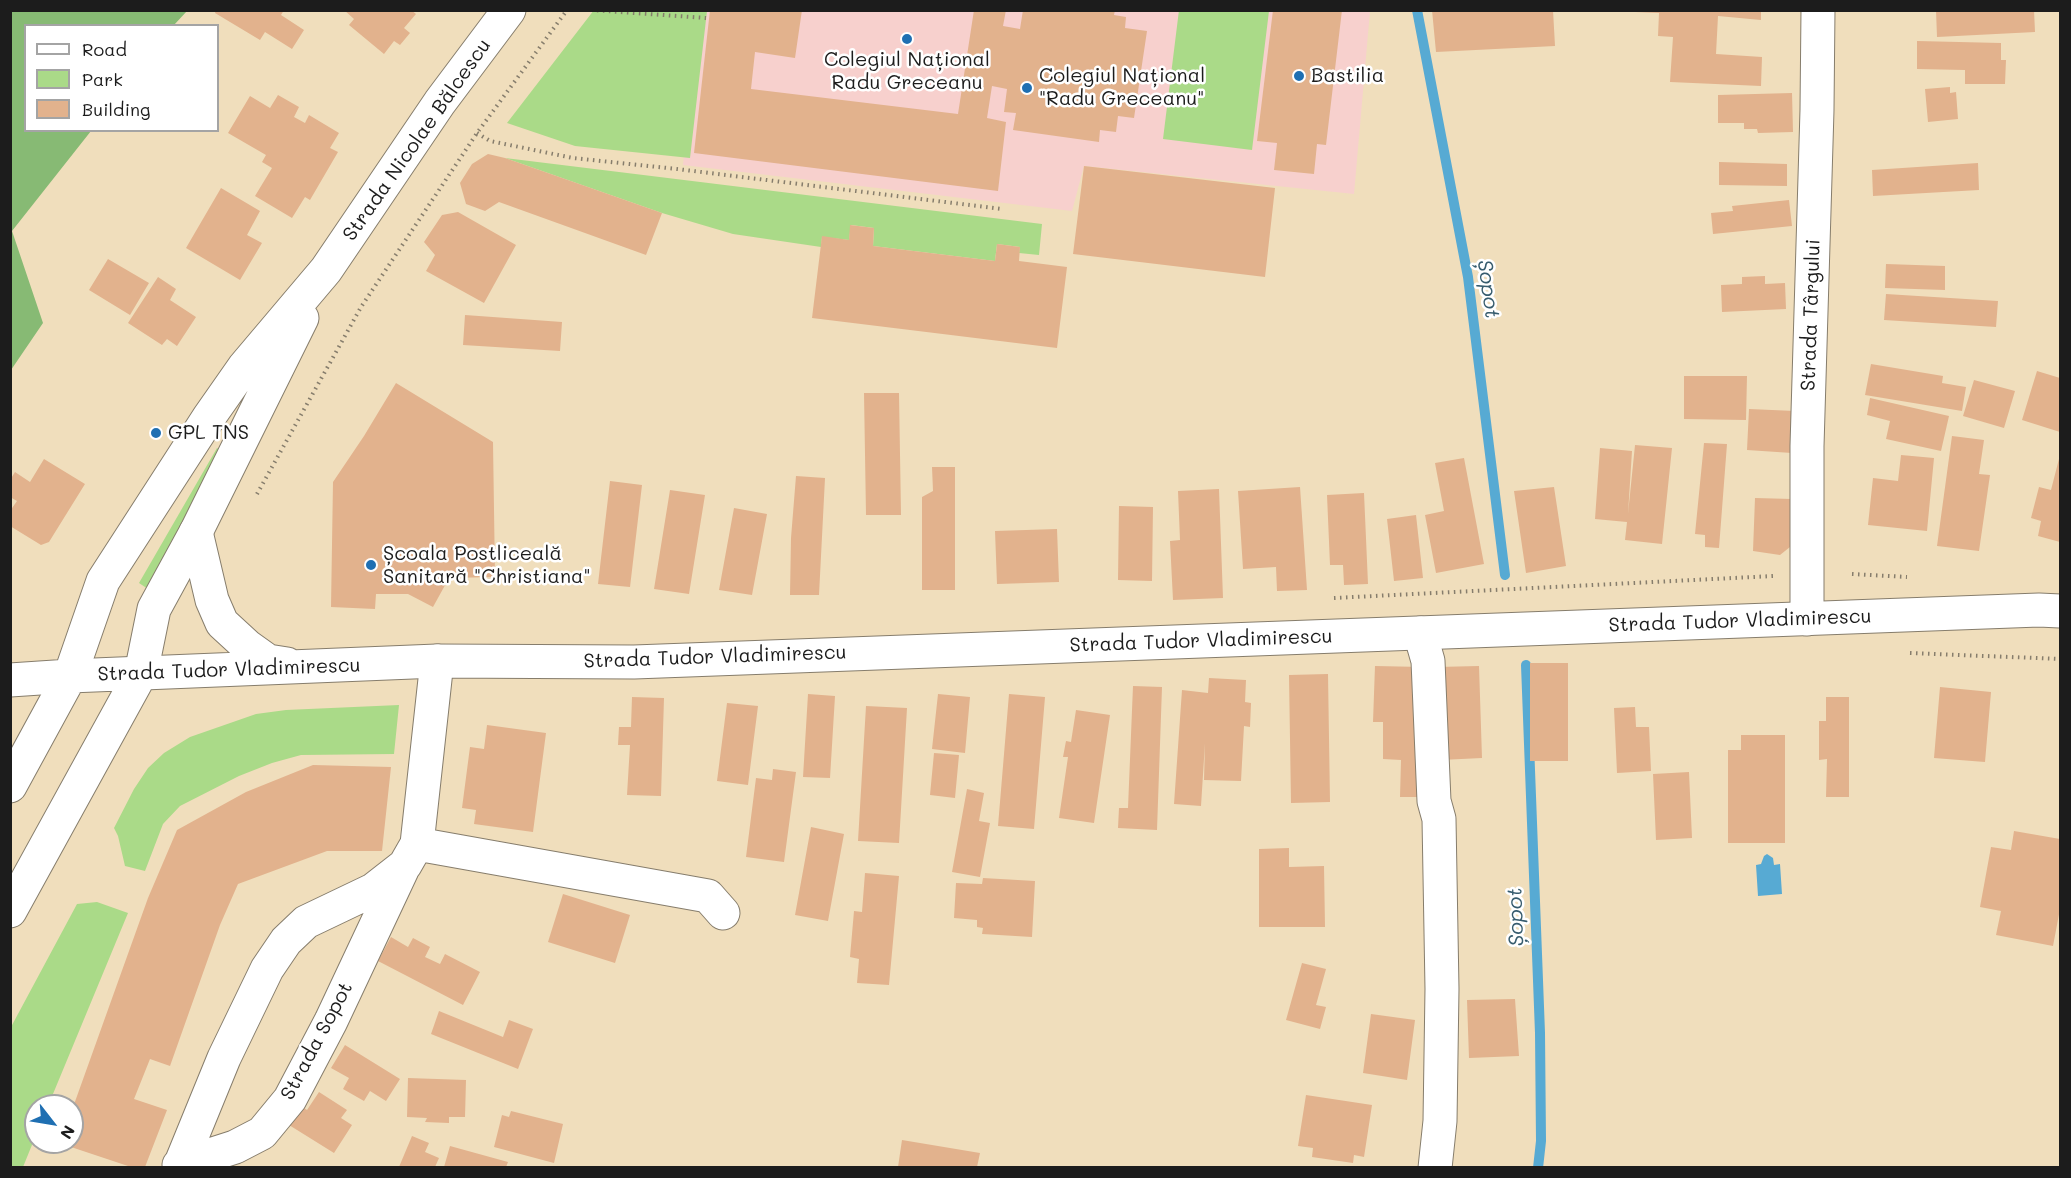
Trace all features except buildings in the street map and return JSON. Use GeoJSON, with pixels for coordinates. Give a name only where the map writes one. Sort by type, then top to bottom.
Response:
{"type":"FeatureCollection","features":[{"type":"Feature","properties":{"kind":"street","name":"Strada Nicolae Bălcescu"},"geometry":{"type":"LineString","coordinates":[[10,786],[70,676],[103,580],[226,392],[244,367],[326,270],[440,102],[509,10]]}},
{"type":"Feature","properties":{"kind":"street","name":"Strada Târgului"},"geometry":{"type":"LineString","coordinates":[[1807,619],[1807,446],[1818,10]]}},
{"type":"Feature","properties":{"kind":"street","name":"Strada Nicolae Bălcescu"},"geometry":{"type":"LineString","coordinates":[[10,911],[141,673],[154,609],[326,270]]}},
{"type":"Feature","properties":{"kind":"street"},"geometry":{"type":"LineString","coordinates":[[195,532],[212,600],[222,623],[247,646],[268,661],[297,667]]}},
{"type":"Feature","properties":{"kind":"street","name":"Strada Tudor Vladimirescu"},"geometry":{"type":"LineString","coordinates":[[10,680],[438,661],[634,662],[2039,610],[2061,612]]}},
{"type":"Feature","properties":{"kind":"street"},"geometry":{"type":"LineString","coordinates":[[1420,633],[1428,661],[1434,801],[1439,819],[1442,990],[1440,1121],[1435,1167]]}},
{"type":"Feature","properties":{"kind":"street","name":"Strada Sopot"},"geometry":{"type":"LineString","coordinates":[[179,1166],[234,1147],[262,1133],[290,1099],[331,1021],[411,854],[438,661]]}},
{"type":"Feature","properties":{"kind":"street"},"geometry":{"type":"LineString","coordinates":[[411,854],[708,896],[723,913]]}},
{"type":"Feature","properties":{"kind":"street","name":"Strada Sopot"},"geometry":{"type":"LineString","coordinates":[[179,1166],[224,1058],[267,969],[286,941],[306,922],[373,890],[411,854]]}},
{"type":"Feature","properties":{"kind":"path"},"geometry":{"type":"LineString","coordinates":[[257,495],[361,307],[477,133],[567,10]]}},
{"type":"Feature","properties":{"kind":"path"},"geometry":{"type":"LineString","coordinates":[[591,10],[706,18]]}},
{"type":"Feature","properties":{"kind":"path"},"geometry":{"type":"LineString","coordinates":[[477,133],[490,141],[573,158],[1002,209]]}},
{"type":"Feature","properties":{"kind":"path"},"geometry":{"type":"LineString","coordinates":[[1326,598],[1779,575]]}},
{"type":"Feature","properties":{"kind":"shaded area","name":"Colegiul Național \"Radu Greceanu\""},"geometry":{"type":"Polygon","coordinates":[[[699,11],[1370,11],[1354,194],[1084,166],[1072,211],[683,165],[699,11]]]}},
{"type":"Feature","properties":{"kind":"green space"},"geometry":{"type":"Polygon","coordinates":[[[11,10],[187,11],[175,24],[24,24],[24,132],[90,132],[12,231],[43,323],[11,370],[11,10]]]}},
{"type":"Feature","properties":{"kind":"green space"},"geometry":{"type":"Polygon","coordinates":[[[594,10],[707,11],[690,158],[575,146],[507,123],[594,10]]]}},
{"type":"Feature","properties":{"kind":"green space"},"geometry":{"type":"Polygon","coordinates":[[[1179,10],[1269,11],[1252,150],[1163,139],[1179,10]]]}},
{"type":"Feature","properties":{"kind":"green space"},"geometry":{"type":"Polygon","coordinates":[[[505,158],[1042,224],[1039,255],[1019,253],[1020,247],[997,244],[995,261],[873,246],[874,228],[851,225],[849,240],[822,237],[821,247],[733,234],[662,213],[505,158]]]}},
{"type":"Feature","properties":{"kind":"green space"},"geometry":{"type":"Polygon","coordinates":[[[217,448],[223,452],[148,589],[139,583],[217,448]]]}},
{"type":"Feature","properties":{"kind":"green space"},"geometry":{"type":"Polygon","coordinates":[[[399,705],[394,754],[301,755],[239,776],[180,806],[163,824],[145,871],[125,866],[114,828],[134,789],[148,768],[164,753],[190,737],[256,714],[286,710],[399,705]]]}},
{"type":"Feature","properties":{"kind":"green space"},"geometry":{"type":"Polygon","coordinates":[[[97,902],[128,913],[53,1094],[24,1094],[24,1154],[28,1154],[23,1167],[11,1167],[11,1027],[77,904],[97,902]]]}},
{"type":"Feature","properties":{"kind":"water"},"geometry":{"type":"Polygon","coordinates":[[[1767,854],[1773,858],[1774,865],[1780,864],[1782,894],[1758,896],[1756,865],[1761,864],[1767,854]]]}},
{"type":"Feature","properties":{"kind":"waterway","name":"Șopot"},"geometry":{"type":"LineString","coordinates":[[1417,10],[1468,277],[1505,575]]}},
{"type":"Feature","properties":{"kind":"waterway","name":"Șopot"},"geometry":{"type":"LineString","coordinates":[[1526,665],[1540,1033],[1541,1141],[1538,1168]]}},
{"type":"Feature","properties":{"kind":"place","name":"Colegiul Național Radu Greceanu"},"geometry":{"type":"Point","coordinates":[907,39]}},
{"type":"Feature","properties":{"kind":"place","name":"Bastilia"},"geometry":{"type":"Point","coordinates":[1299,76]}},
{"type":"Feature","properties":{"kind":"place","name":"Colegiul Național \"Radu Greceanu\""},"geometry":{"type":"Point","coordinates":[1027,88]}},
{"type":"Feature","properties":{"kind":"place","name":"GPL TNS"},"geometry":{"type":"Point","coordinates":[156,433]}},
{"type":"Feature","properties":{"kind":"place","name":"Școala Postliceală Sanitară \"Christiana\""},"geometry":{"type":"Point","coordinates":[371,565]}}]}
